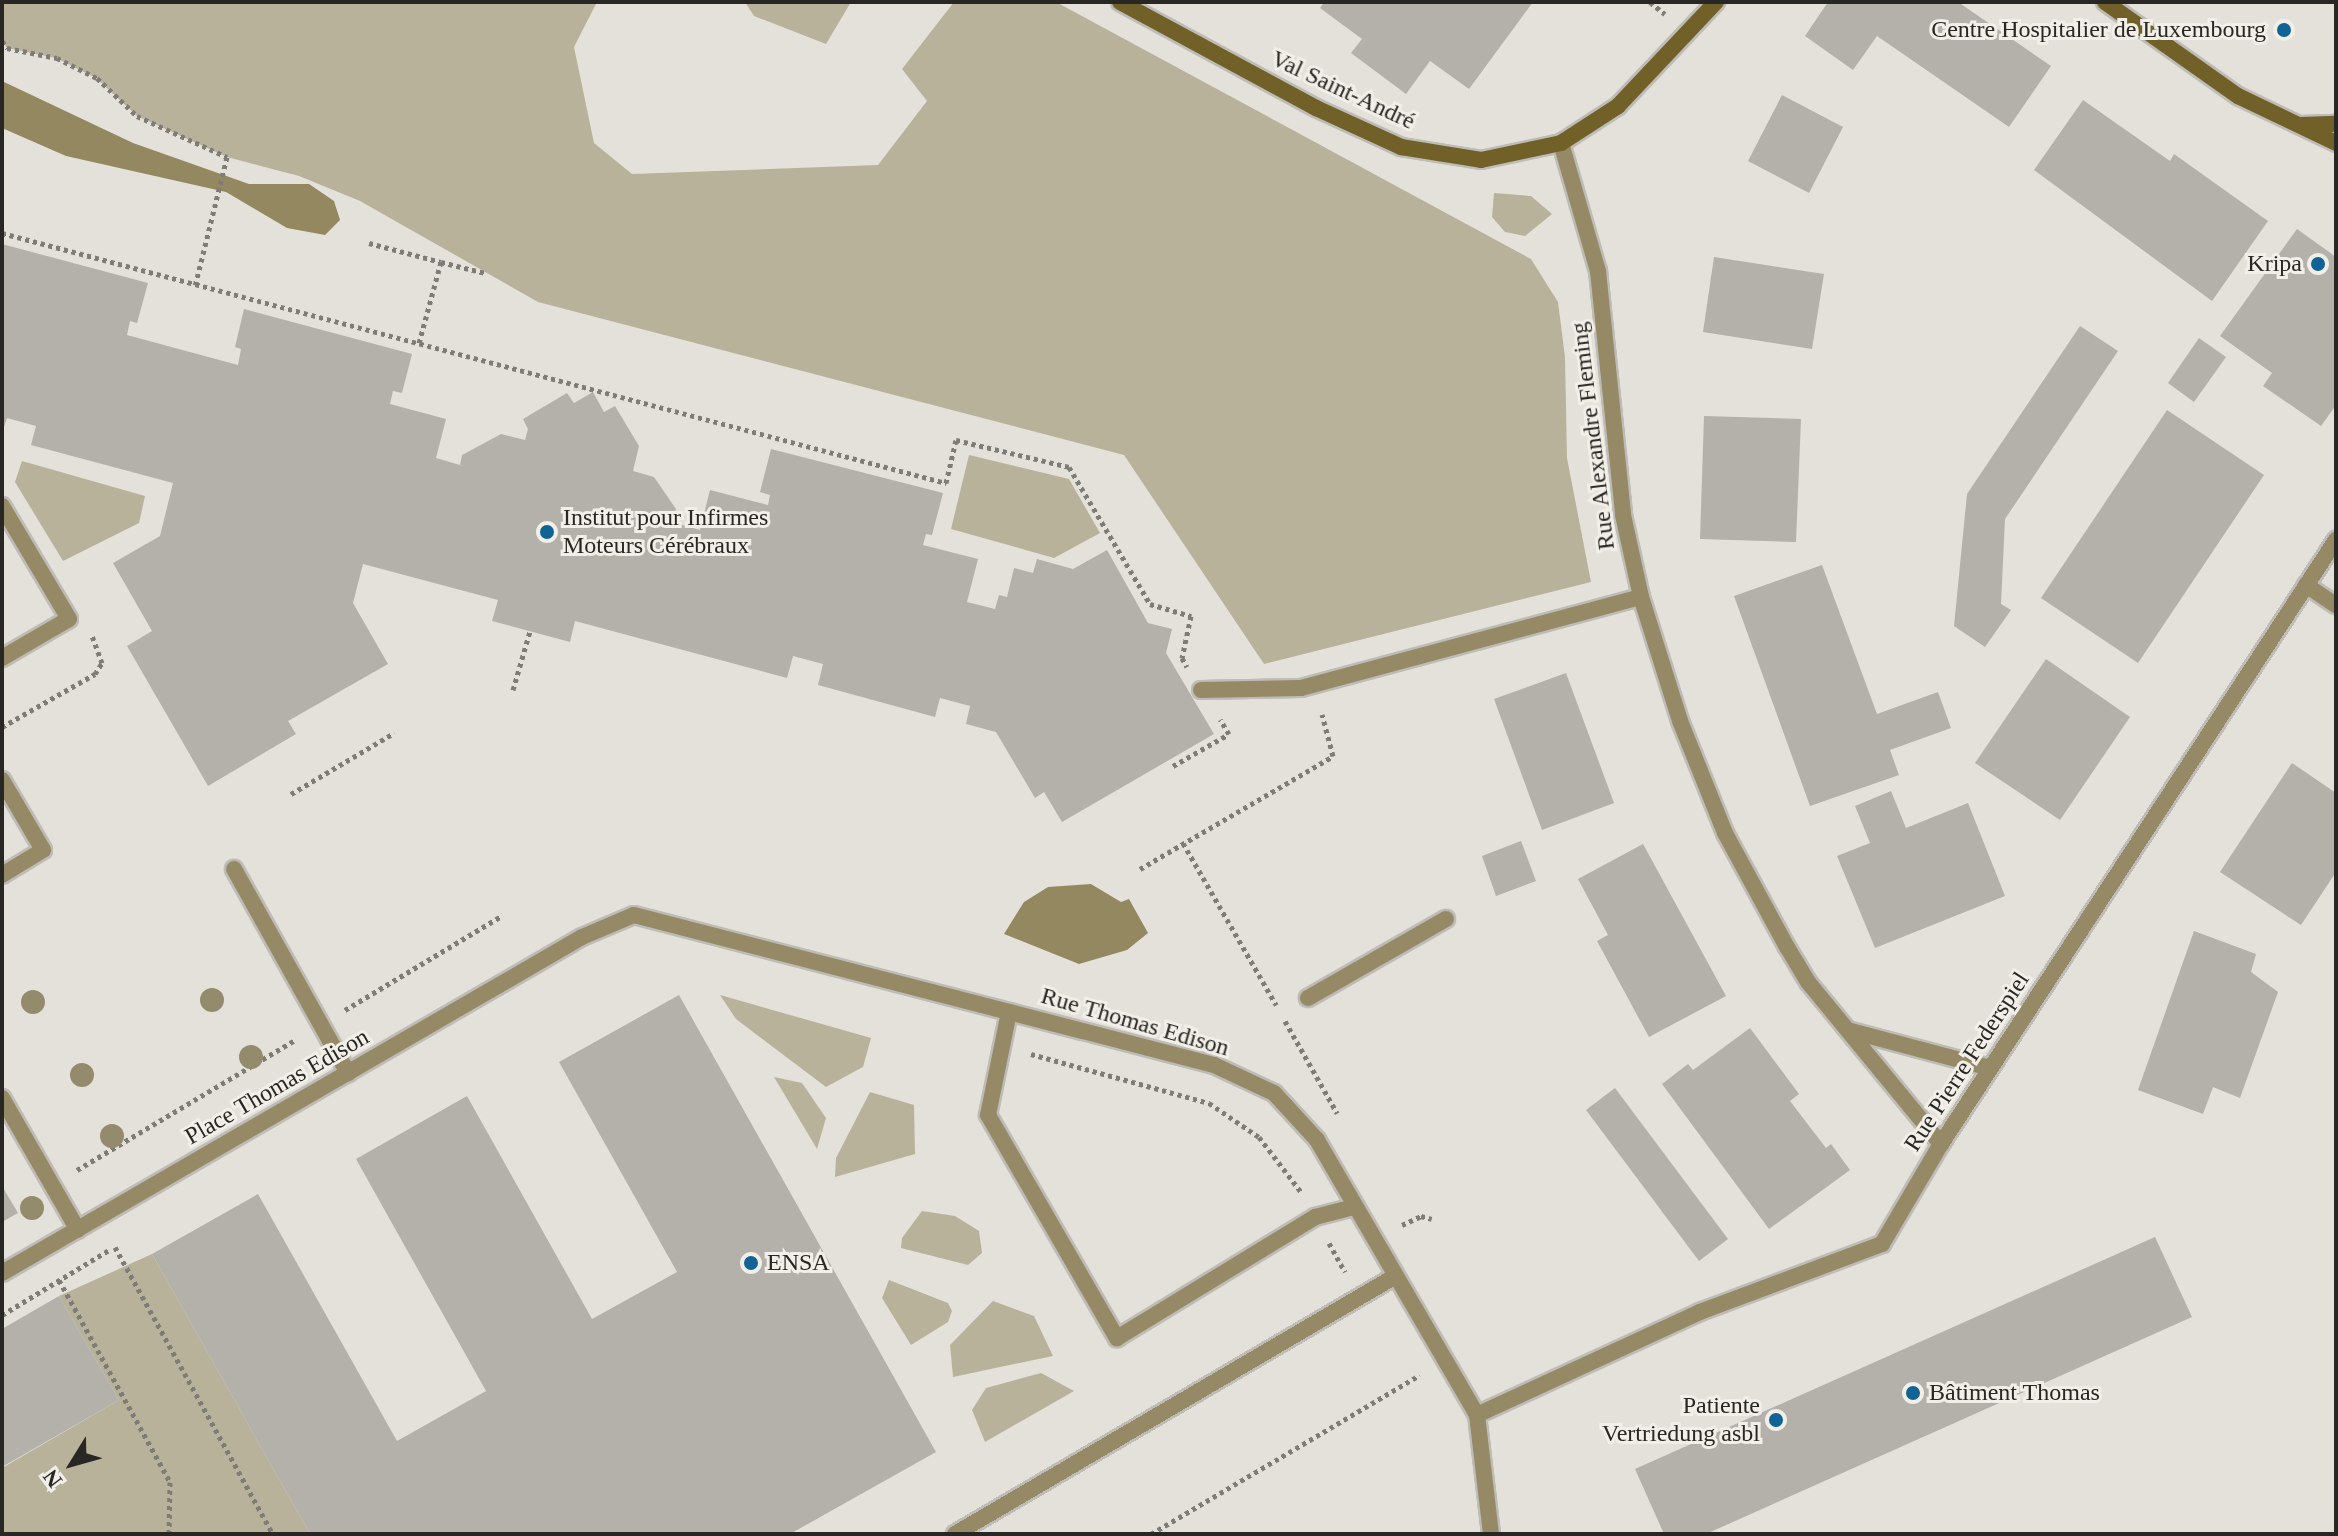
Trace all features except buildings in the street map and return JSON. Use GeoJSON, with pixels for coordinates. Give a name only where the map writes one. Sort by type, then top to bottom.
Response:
{"type":"FeatureCollection","features":[{"type":"Feature","properties":{"kind":"street","name":"Val Saint-André"},"geometry":{"type":"LineString","coordinates":[[1120,2],[1316,108],[1401,147],[1481,160],[1561,143]]}},
{"type":"Feature","properties":{"kind":"street"},"geometry":{"type":"LineString","coordinates":[[1561,143],[1618,106],[1716,2]]}},
{"type":"Feature","properties":{"kind":"street"},"geometry":{"type":"LineString","coordinates":[[2105,2],[2238,96],[2336,143]]}},
{"type":"Feature","properties":{"kind":"street"},"geometry":{"type":"LineString","coordinates":[[2295,125],[2336,124]]}},
{"type":"Feature","properties":{"kind":"street","name":"Rue Alexandre Fleming"},"geometry":{"type":"LineString","coordinates":[[1561,143],[1598,271],[1623,515],[1641,597],[1680,721],[1725,833],[1808,982],[1941,1144]]}},
{"type":"Feature","properties":{"kind":"street"},"geometry":{"type":"LineString","coordinates":[[2,506],[69,619],[2,658]]}},
{"type":"Feature","properties":{"kind":"street","name":"Rue Pierre Federspiel"},"geometry":{"type":"LineString","coordinates":[[1477,1415],[1700,1312],[1882,1244],[1990,1068],[2336,540]]}},
{"type":"Feature","properties":{"kind":"street"},"geometry":{"type":"LineString","coordinates":[[2306,585],[2336,605]]}},
{"type":"Feature","properties":{"kind":"street"},"geometry":{"type":"LineString","coordinates":[[1201,690],[1301,688],[1641,597]]}},
{"type":"Feature","properties":{"kind":"street"},"geometry":{"type":"LineString","coordinates":[[2,780],[43,850],[2,875]]}},
{"type":"Feature","properties":{"kind":"street"},"geometry":{"type":"LineString","coordinates":[[234,869],[348,1073]]}},
{"type":"Feature","properties":{"kind":"street","name":"Rue Thomas Edison"},"geometry":{"type":"LineString","coordinates":[[634,915],[1214,1065],[1274,1093],[1317,1140],[1477,1415],[1491,1534]]}},
{"type":"Feature","properties":{"kind":"street","name":"Place Thomas Edison"},"geometry":{"type":"LineString","coordinates":[[2,1273],[582,937],[634,915]]}},
{"type":"Feature","properties":{"kind":"street"},"geometry":{"type":"LineString","coordinates":[[1308,998],[1446,919]]}},
{"type":"Feature","properties":{"kind":"street"},"geometry":{"type":"LineString","coordinates":[[1009,1012],[988,1115],[1117,1338],[1315,1217],[1354,1207]]}},
{"type":"Feature","properties":{"kind":"street"},"geometry":{"type":"LineString","coordinates":[[1850,1031],[1990,1068]]}},
{"type":"Feature","properties":{"kind":"street"},"geometry":{"type":"LineString","coordinates":[[2,1098],[78,1230]]}},
{"type":"Feature","properties":{"kind":"street"},"geometry":{"type":"LineString","coordinates":[[955,1534],[1394,1277]]}},
{"type":"Feature","properties":{"kind":"path"},"geometry":{"type":"LineString","coordinates":[[2,41],[7,48],[57,58],[97,78],[137,116],[227,157],[195,286]]}},
{"type":"Feature","properties":{"kind":"path"},"geometry":{"type":"LineString","coordinates":[[2,233],[946,483],[956,440],[1069,467],[1150,604],[1191,616],[1182,658],[1229,734],[1173,766]]}},
{"type":"Feature","properties":{"kind":"path"},"geometry":{"type":"LineString","coordinates":[[369,243],[485,273]]}},
{"type":"Feature","properties":{"kind":"path"},"geometry":{"type":"LineString","coordinates":[[419,343],[441,262]]}},
{"type":"Feature","properties":{"kind":"path"},"geometry":{"type":"LineString","coordinates":[[2,727],[95,674],[102,663],[87,625],[69,619]]}},
{"type":"Feature","properties":{"kind":"path"},"geometry":{"type":"LineString","coordinates":[[513,690],[530,631]]}},
{"type":"Feature","properties":{"kind":"path"},"geometry":{"type":"LineString","coordinates":[[291,794],[394,733]]}},
{"type":"Feature","properties":{"kind":"path"},"geometry":{"type":"LineString","coordinates":[[1140,869],[1333,756],[1328,737]]}},
{"type":"Feature","properties":{"kind":"path"},"geometry":{"type":"LineString","coordinates":[[1183,843],[1341,1120]]}},
{"type":"Feature","properties":{"kind":"path"},"geometry":{"type":"LineString","coordinates":[[52,1184],[503,915]]}},
{"type":"Feature","properties":{"kind":"path"},"geometry":{"type":"LineString","coordinates":[[1002,1046],[1209,1103],[1259,1137],[1293,1177],[1358,1297]]}},
{"type":"Feature","properties":{"kind":"path"},"geometry":{"type":"LineString","coordinates":[[1392,1212],[1400,1225],[1421,1216],[1432,1219]]}},
{"type":"Feature","properties":{"kind":"path"},"geometry":{"type":"LineString","coordinates":[[2,1315],[129,1239]]}},
{"type":"Feature","properties":{"kind":"path"},"geometry":{"type":"LineString","coordinates":[[115,1247],[273,1534]]}},
{"type":"Feature","properties":{"kind":"path"},"geometry":{"type":"LineString","coordinates":[[42,1250],[170,1482],[169,1534]]}},
{"type":"Feature","properties":{"kind":"path"},"geometry":{"type":"LineString","coordinates":[[1151,1534],[1445,1360]]}},
{"type":"Feature","properties":{"kind":"shaded area"},"geometry":{"type":"Polygon","coordinates":[[[2,2],[597,2],[574,47],[594,143],[632,174],[878,165],[927,101],[902,69],[954,2],[1056,2],[1531,259],[1558,302],[1565,357],[1567,458],[1591,582],[1264,664],[1124,455],[538,302],[360,201],[299,176],[227,157],[137,116],[96,78],[56,58],[7,48],[2,41],[2,2]]]}},
{"type":"Feature","properties":{"kind":"shaded area"},"geometry":{"type":"Polygon","coordinates":[[[745,2],[851,2],[826,44],[754,16],[745,2]]]}},
{"type":"Feature","properties":{"kind":"shaded area"},"geometry":{"type":"Polygon","coordinates":[[[2,81],[133,143],[249,184],[309,184],[334,201],[340,220],[325,235],[287,228],[226,192],[66,156],[2,128],[2,81]]]}},
{"type":"Feature","properties":{"kind":"shaded area"},"geometry":{"type":"Polygon","coordinates":[[[1494,193],[1531,196],[1552,214],[1525,236],[1505,232],[1492,217],[1494,193]]]}},
{"type":"Feature","properties":{"kind":"shaded area"},"geometry":{"type":"Polygon","coordinates":[[[969,455],[1069,479],[1100,533],[1054,558],[951,529],[969,455]]]}},
{"type":"Feature","properties":{"kind":"shaded area"},"geometry":{"type":"Polygon","coordinates":[[[22,461],[145,496],[139,523],[63,561],[15,482],[22,461]]]}},
{"type":"Feature","properties":{"kind":"shaded area"},"geometry":{"type":"Polygon","coordinates":[[[1091,884],[1121,902],[1129,899],[1148,933],[1127,950],[1079,964],[1004,934],[1024,902],[1048,887],[1091,884]]]}},
{"type":"Feature","properties":{"kind":"shaded area"},"geometry":{"type":"Polygon","coordinates":[[[720,995],[871,1038],[863,1067],[826,1087],[736,1019],[720,995]]]}},
{"type":"Feature","properties":{"kind":"shaded area"},"geometry":{"type":"Polygon","coordinates":[[[774,1077],[802,1083],[826,1118],[817,1149],[774,1077]]]}},
{"type":"Feature","properties":{"kind":"shaded area"},"geometry":{"type":"Polygon","coordinates":[[[870,1092],[914,1105],[915,1154],[835,1177],[836,1158],[870,1092]]]}},
{"type":"Feature","properties":{"kind":"shaded area"},"geometry":{"type":"Polygon","coordinates":[[[922,1211],[955,1216],[979,1231],[982,1253],[968,1265],[901,1248],[902,1238],[922,1211]]]}},
{"type":"Feature","properties":{"kind":"shaded area"},"geometry":{"type":"Polygon","coordinates":[[[152,1254],[310,1534],[2,1534],[2,1468],[119,1400],[59,1296],[152,1254]]]}},
{"type":"Feature","properties":{"kind":"shaded area"},"geometry":{"type":"Polygon","coordinates":[[[889,1280],[948,1303],[952,1311],[948,1322],[911,1345],[882,1298],[889,1280]]]}},
{"type":"Feature","properties":{"kind":"shaded area"},"geometry":{"type":"Polygon","coordinates":[[[993,1301],[1034,1316],[1053,1356],[953,1377],[950,1345],[993,1301]]]}},
{"type":"Feature","properties":{"kind":"shaded area"},"geometry":{"type":"Polygon","coordinates":[[[1041,1373],[1074,1391],[985,1442],[972,1410],[986,1388],[1041,1373]]]}},
{"type":"Feature","properties":{"kind":"place","name":"Centre Hospitalier de Luxembourg"},"geometry":{"type":"Point","coordinates":[2284,30]}},
{"type":"Feature","properties":{"kind":"place","name":"Kripa"},"geometry":{"type":"Point","coordinates":[2318,264]}},
{"type":"Feature","properties":{"kind":"place","name":"Institut pour Infirmes Moteurs Cérébraux"},"geometry":{"type":"Point","coordinates":[547,532]}},
{"type":"Feature","properties":{"kind":"place","name":"ENSA"},"geometry":{"type":"Point","coordinates":[751,1263]}},
{"type":"Feature","properties":{"kind":"place","name":"Bâtiment Thomas"},"geometry":{"type":"Point","coordinates":[1913,1393]}},
{"type":"Feature","properties":{"kind":"place","name":"Patiente Vertriedung asbl"},"geometry":{"type":"Point","coordinates":[1776,1420]}}]}
